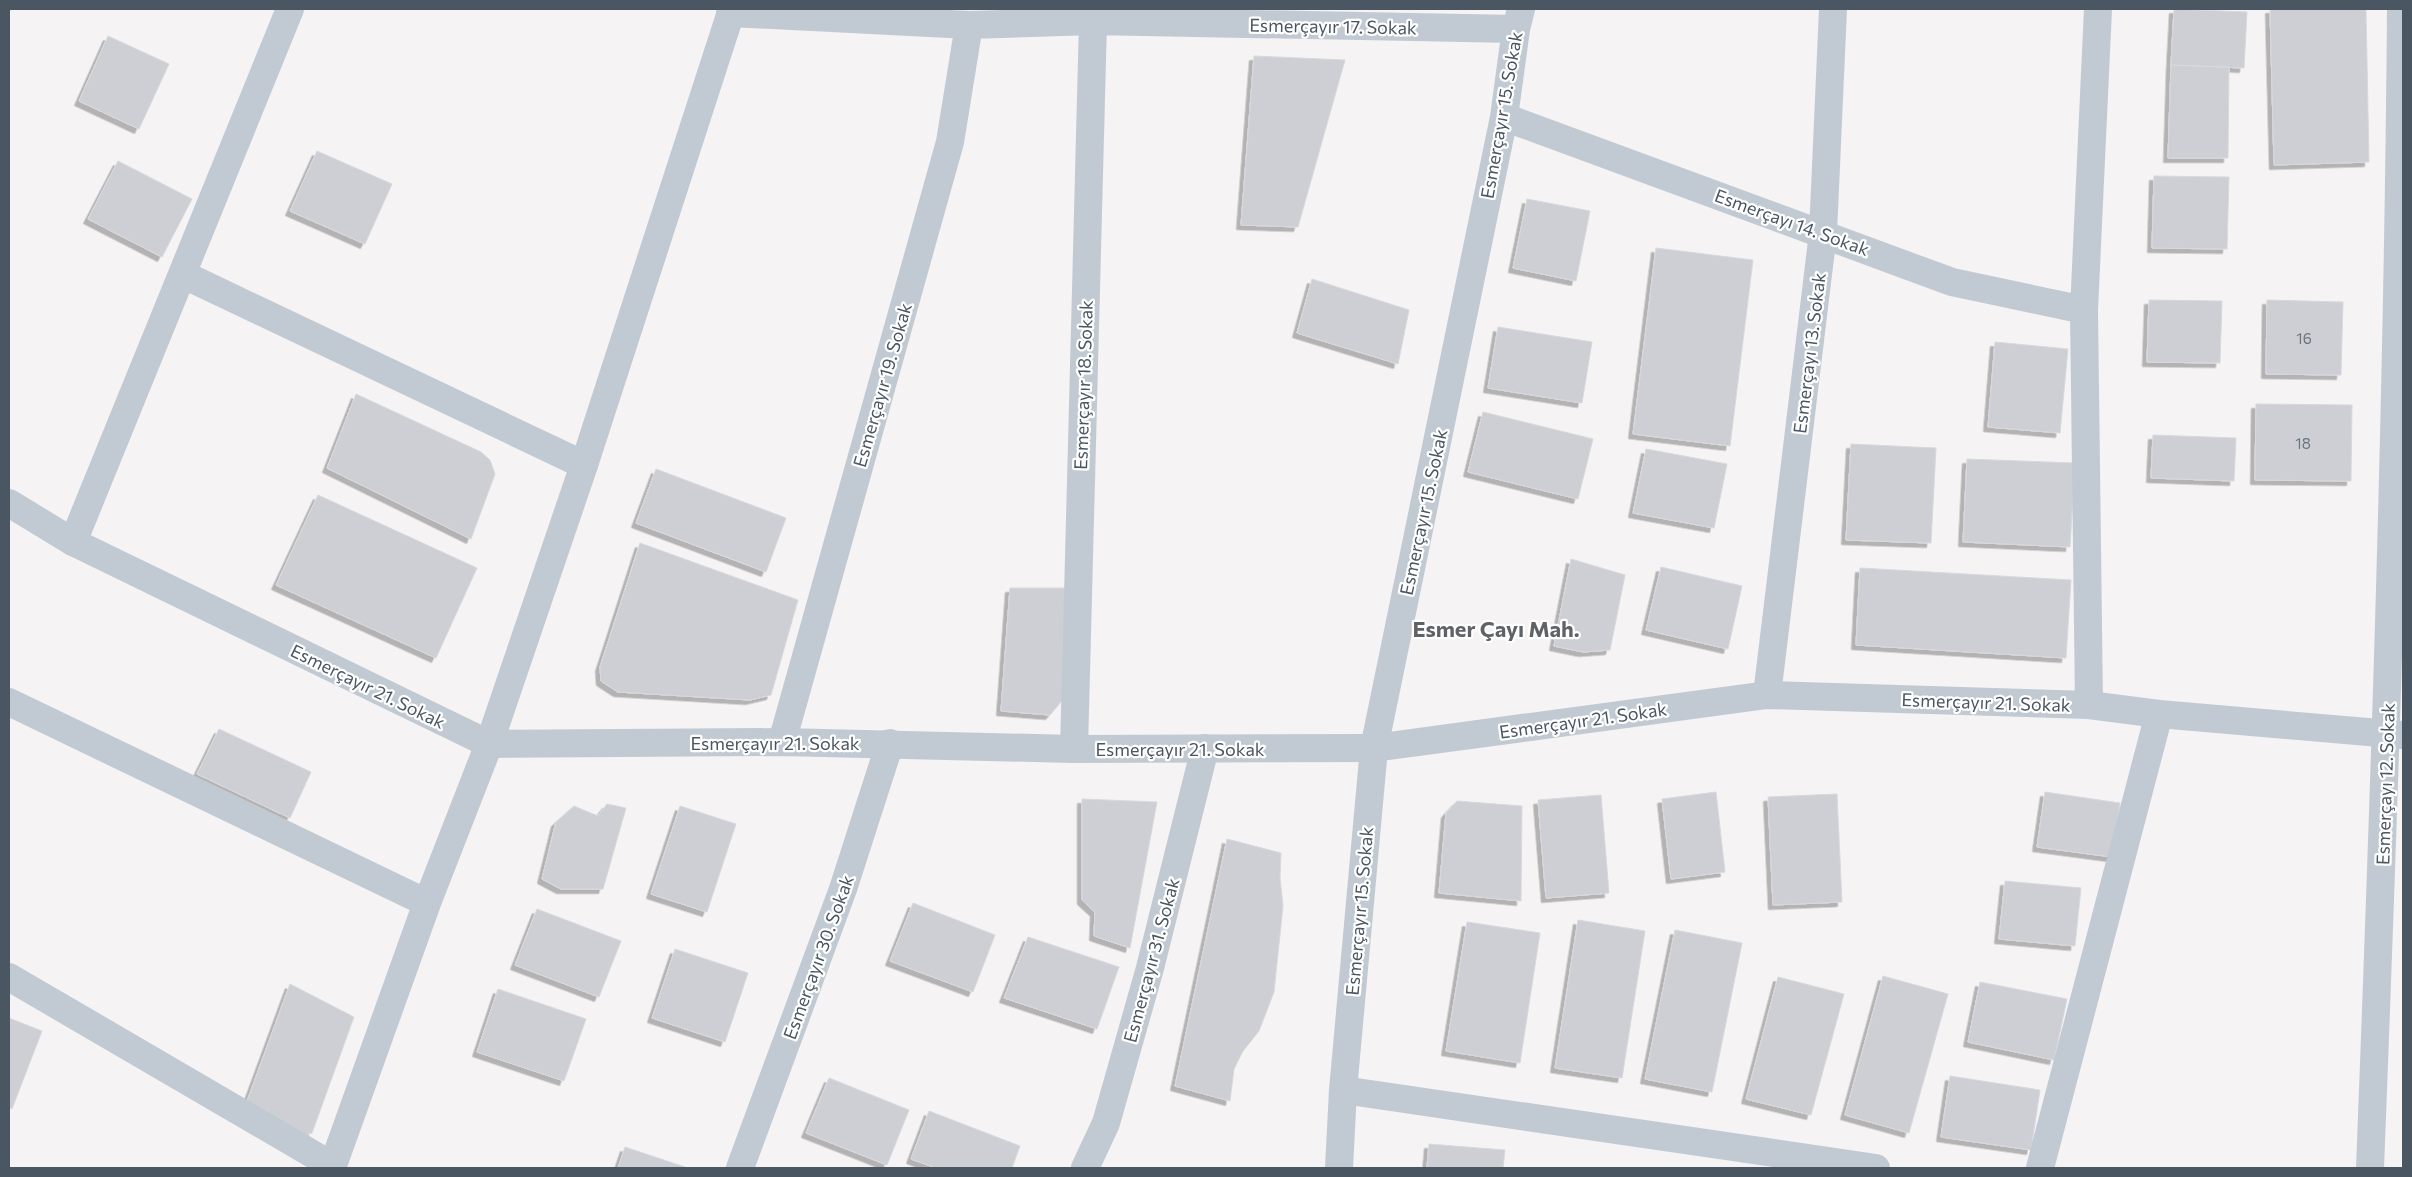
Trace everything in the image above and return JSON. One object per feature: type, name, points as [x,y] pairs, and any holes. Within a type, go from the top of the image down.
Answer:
[{"type":"street","points":[[72,542],[290,9]]},
{"type":"street","name":"Esmerçayı 13. Sokak","points":[[1767,695],[1824,233],[1833,9]]},
{"type":"street","points":[[2089,705],[2084,310],[2098,9]]},
{"type":"street","name":"Esmerçayı 12. Sokak","points":[[2370,1168],[2395,735],[2401,9]]},
{"type":"street","points":[[9,977],[333,1167],[427,903],[489,744],[584,465],[731,11]]},
{"type":"street","name":"Esmerçayır 17. Sokak","points":[[731,11],[969,26],[1093,21],[1519,19]]},
{"type":"street","name":"Esmerçayır 15. Sokak","points":[[1339,1168],[1343,1090],[1374,748],[1504,117],[1519,19]]},
{"type":"street","name":"Esmerçayır 18. Sokak","points":[[1074,749],[1093,21]]},
{"type":"street","name":"Esmerçayır 19. Sokak","points":[[782,742],[950,142],[969,26]]},
{"type":"street","name":"Esmerçayı 14. Sokak","points":[[1504,117],[1824,233],[1952,282],[2084,310]]},
{"type":"street","points":[[182,274],[584,465]]},
{"type":"street","name":"Esmerçayır 21. Sokak","points":[[9,503],[72,542],[489,744],[782,742],[890,743],[1074,749],[1374,748],[1767,695],[2089,705],[2159,714],[2395,735]]},
{"type":"street","points":[[9,702],[427,903]]},
{"type":"street","points":[[2040,1168],[2159,714]]},
{"type":"street","name":"Esmerçayır 30. Sokak","points":[[740,1168],[843,889],[890,743]]},
{"type":"street","name":"Esmerçayır 31. Sokak","points":[[1085,1168],[1106,1123],[1150,968],[1205,748]]},
{"type":"street","points":[[1343,1090],[1876,1168]]},
{"type":"building","points":[[2174,9],[2247,12],[2244,68],[2171,65]]},
{"type":"building","points":[[2270,9],[2366,9],[2369,162],[2274,165]]},
{"type":"building","points":[[108,36],[169,64],[139,129],[79,101]]},
{"type":"building","points":[[1254,56],[1345,60],[1298,227],[1241,225]]},
{"type":"building","points":[[2171,65],[2229,67],[2228,158],[2168,158]]},
{"type":"building","points":[[317,151],[392,184],[365,244],[290,211]]},
{"type":"building","points":[[118,161],[192,199],[162,257],[88,219]]},
{"type":"building","points":[[2154,176],[2229,177],[2227,249],[2152,248]]},
{"type":"building","points":[[1527,199],[1590,211],[1576,281],[1513,268]]},
{"type":"building","points":[[1656,248],[1753,260],[1730,446],[1633,434]]},
{"type":"building","points":[[1312,279],[1409,310],[1398,364],[1297,333]]},
{"type":"building","points":[[2149,300],[2222,301],[2220,363],[2147,362]]},
{"type":"building","points":[[2267,300],[2343,302],[2341,375],[2266,374]]},
{"type":"building","points":[[1498,327],[1592,342],[1582,403],[1488,388]]},
{"type":"building","points":[[1995,342],[2068,349],[2060,433],[1988,427]]},
{"type":"building","points":[[356,394],[481,452],[490,460],[495,474],[471,539],[327,468]]},
{"type":"building","points":[[2256,404],[2352,405],[2351,481],[2255,480]]},
{"type":"building","points":[[1483,412],[1593,439],[1578,499],[1468,472]]},
{"type":"building","points":[[2153,435],[2236,438],[2234,481],[2151,478]]},
{"type":"building","points":[[1851,444],[1936,448],[1931,543],[1846,540]]},
{"type":"building","points":[[1646,449],[1727,464],[1714,528],[1633,513]]},
{"type":"building","points":[[1967,459],[2075,463],[2070,547],[1963,542]]},
{"type":"building","points":[[656,469],[786,518],[766,572],[636,523]]},
{"type":"building","points":[[318,495],[477,568],[436,658],[276,585]]},
{"type":"building","points":[[640,543],[798,600],[771,695],[750,700],[618,692],[601,681],[600,667]]},
{"type":"building","points":[[1571,559],[1625,575],[1610,650],[1583,652],[1554,646]]},
{"type":"building","points":[[1661,567],[1742,586],[1728,649],[1646,630]]},
{"type":"building","points":[[1860,568],[2071,580],[2066,658],[1856,645]]},
{"type":"building","points":[[1010,588],[1068,588],[1065,697],[1050,715],[1001,711]]},
{"type":"building","points":[[219,729],[311,772],[290,818],[197,774]]},
{"type":"building","points":[[1716,792],[1725,872],[1671,879],[1662,799]]},
{"type":"building","points":[[2045,792],[2120,803],[2112,857],[2037,847]]},
{"type":"building","points":[[1837,794],[1842,902],[1773,905],[1768,797]]},
{"type":"building","points":[[1601,795],[1609,893],[1546,898],[1538,800]]},
{"type":"building","points":[[1082,799],[1157,802],[1130,948],[1094,936],[1095,912],[1082,900]]},
{"type":"building","points":[[1457,801],[1522,806],[1521,901],[1439,893],[1446,813]]},
{"type":"building","points":[[607,804],[626,808],[603,889],[561,889],[542,879],[556,822],[574,806],[598,816]]},
{"type":"building","points":[[680,806],[736,824],[707,912],[651,894]]},
{"type":"building","points":[[1227,839],[1281,853],[1280,878],[1283,906],[1274,992],[1259,1031],[1243,1051],[1234,1069],[1230,1101],[1175,1086]]},
{"type":"building","points":[[2005,881],[2081,888],[2075,946],[1999,939]]},
{"type":"building","points":[[913,903],[995,935],[973,992],[890,961]]},
{"type":"building","points":[[537,909],[621,941],[599,997],[515,965]]},
{"type":"building","points":[[1578,920],[1645,931],[1622,1078],[1555,1068]]},
{"type":"building","points":[[1467,922],[1540,933],[1520,1063],[1446,1051]]},
{"type":"building","points":[[1675,930],[1742,943],[1712,1092],[1645,1079]]},
{"type":"building","points":[[1028,937],[1119,967],[1097,1029],[1004,998]]},
{"type":"building","points":[[675,949],[748,973],[725,1042],[652,1018]]},
{"type":"building","points":[[1883,976],[1948,994],[1909,1133],[1845,1115]]},
{"type":"building","points":[[1778,977],[1844,994],[1811,1115],[1746,1099]]},
{"type":"building","points":[[1980,982],[2067,999],[2054,1060],[1968,1042]]},
{"type":"building","points":[[290,984],[354,1017],[312,1133],[303,1135],[246,1104]]},
{"type":"building","points":[[498,989],[586,1019],[564,1081],[477,1052]]},
{"type":"building","points":[[9,1018],[42,1031],[12,1109],[9,1107]]},
{"type":"building","points":[[1950,1076],[2040,1090],[2031,1150],[1941,1137]]},
{"type":"building","points":[[829,1078],[909,1110],[887,1165],[806,1133]]},
{"type":"building","points":[[929,1111],[1020,1146],[1012,1168],[936,1168],[911,1159]]},
{"type":"building","points":[[1429,1144],[1505,1150],[1503,1168],[1427,1168]]},
{"type":"building","points":[[625,1147],[688,1168],[618,1168]]},
{"type":"district","name":"Esmer Çayı Mah.","points":[[1496,628]]}]
